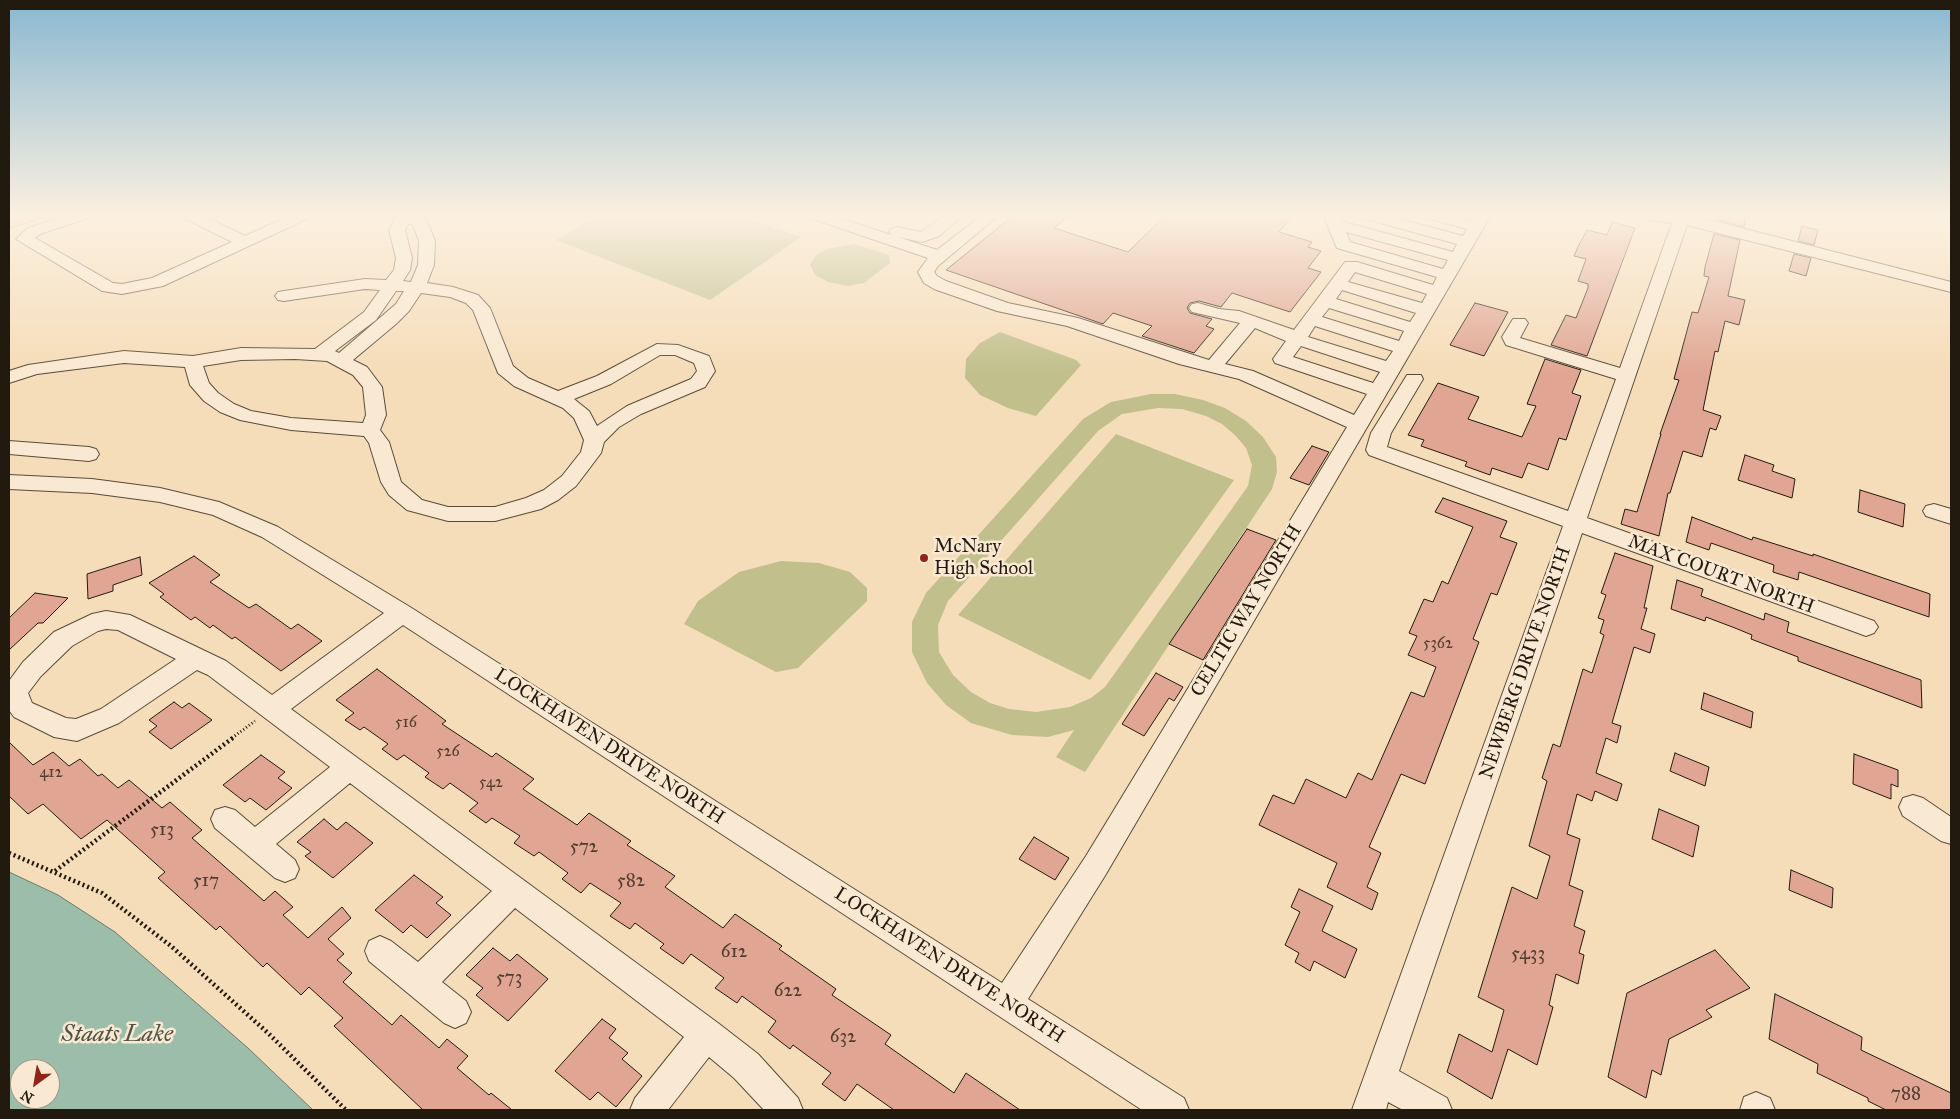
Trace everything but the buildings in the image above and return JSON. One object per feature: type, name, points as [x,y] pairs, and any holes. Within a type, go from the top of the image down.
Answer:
[{"type":"street","points":[[73,267],[114,289],[139,288],[190,267]]},
{"type":"street","points":[[320,354],[370,316],[402,267]]},
{"type":"street","points":[[341,360],[390,320],[417,287],[425,267]]},
{"type":"street","points":[[930,267],[926,272],[930,279],[940,285],[1002,307],[1072,322],[1186,360],[1214,366],[1266,383],[1358,424]]},
{"type":"street","points":[[1349,267],[1282,359],[1378,391]]},
{"type":"street","points":[[1354,267],[1437,292]]},
{"type":"street","points":[[1420,267],[1447,275]]},
{"type":"street","name":"CELTIC WAY NORTH","points":[[1007,1003],[1096,865],[1452,267]]},
{"type":"street","name":"NEWBERG DRIVE NORTH","points":[[1369,1110],[1664,267]]},
{"type":"street","points":[[1878,267],[1951,286]]},
{"type":"street","points":[[1338,284],[1426,310]]},
{"type":"street","points":[[284,296],[339,286],[392,285],[453,292],[477,302],[500,361],[509,374],[559,398],[582,415],[594,440]]},
{"type":"street","points":[[1325,301],[1415,329]]},
{"type":"street","points":[[1198,308],[1280,330],[1297,339],[1391,369]]},
{"type":"street","points":[[1311,319],[1403,348]]},
{"type":"street","points":[[1214,366],[1251,321]]},
{"type":"street","points":[[1519,322],[1511,337],[1512,341],[1626,376]]},
{"type":"street","points":[[193,362],[200,385],[211,397],[227,408],[247,416],[292,424],[370,430],[379,442],[391,482],[403,497],[430,511],[468,515],[513,511],[551,495],[569,482],[582,468],[591,453],[594,440],[612,423],[634,410],[698,383],[706,371],[702,360],[678,350],[657,350],[604,380],[559,398]]},
{"type":"street","points":[[9,377],[35,369],[124,357],[193,362],[240,354],[320,354],[341,360],[360,371],[372,387],[376,415],[370,430]]},
{"type":"street","points":[[9,365],[35,369]]},
{"type":"street","name":"MAX COURT NORTH","points":[[1414,379],[1381,433],[1376,450],[1866,627]]},
{"type":"street","points":[[9,447],[89,454]]},
{"type":"street","name":"LOCKHAVEN DRIVE NORTH","points":[[9,482],[122,489],[160,495],[219,509],[247,520],[290,544],[402,613],[1172,1110]]},
{"type":"street","points":[[272,710],[402,613]]},
{"type":"street","points":[[196,658],[110,716],[77,730],[63,729],[23,710],[16,702],[16,691],[32,669],[63,639],[92,623],[122,621],[217,668],[707,1034],[746,1066],[786,1110]]},
{"type":"street","points":[[255,844],[350,767]]},
{"type":"street","points":[[1912,807],[1951,832]]},
{"type":"street","points":[[226,819],[285,869]]},
{"type":"street","points":[[419,983],[514,890]]},
{"type":"street","points":[[380,951],[455,1012]]},
{"type":"street","points":[[647,1110],[707,1034]]},
{"type":"street","points":[[1380,1080],[1435,1110]]},
{"type":"path","points":[[55,871],[272,710]]},
{"type":"path","points":[[9,854],[55,871],[102,893],[171,946],[268,1033],[346,1110]]},
{"type":"shaded area","points":[[626,267],[757,267],[710,300]]},
{"type":"shaded area","points":[[811,267],[885,267],[864,283],[848,286],[828,282],[815,275]]},
{"type":"shaded area","points":[[1000,332],[1076,360],[1081,365],[1036,416],[1008,408],[980,395],[965,378],[966,359],[980,343]]},
{"type":"shaded area","points":[[1151,394],[1175,394],[1203,400],[1225,408],[1246,421],[1263,437],[1276,457],[1277,472],[1272,489],[1085,772],[1056,757],[1074,730],[1048,737],[1012,735],[971,723],[946,705],[927,683],[912,652],[912,622],[926,593],[1083,419],[1111,402]],"holes":[[[1158,408],[1182,409],[1206,416],[1222,424],[1236,436],[1246,448],[1252,465],[1248,486],[1105,687],[1091,698],[1070,707],[1036,712],[1009,709],[990,703],[971,692],[953,675],[939,652],[938,625],[948,601],[1098,431],[1122,414]]]},
{"type":"shaded area","points":[[1116,434],[1234,480],[1090,680],[958,615]]},
{"type":"shaded area","points":[[781,561],[819,563],[850,572],[867,588],[867,601],[798,668],[776,672],[684,624],[698,601],[739,572]]},
{"type":"water","name":"Staats Lake","points":[[9,872],[58,895],[115,932],[248,1048],[313,1110],[9,1110]]},
{"type":"place","name":"McNary High School","points":[[924,558]]}]
